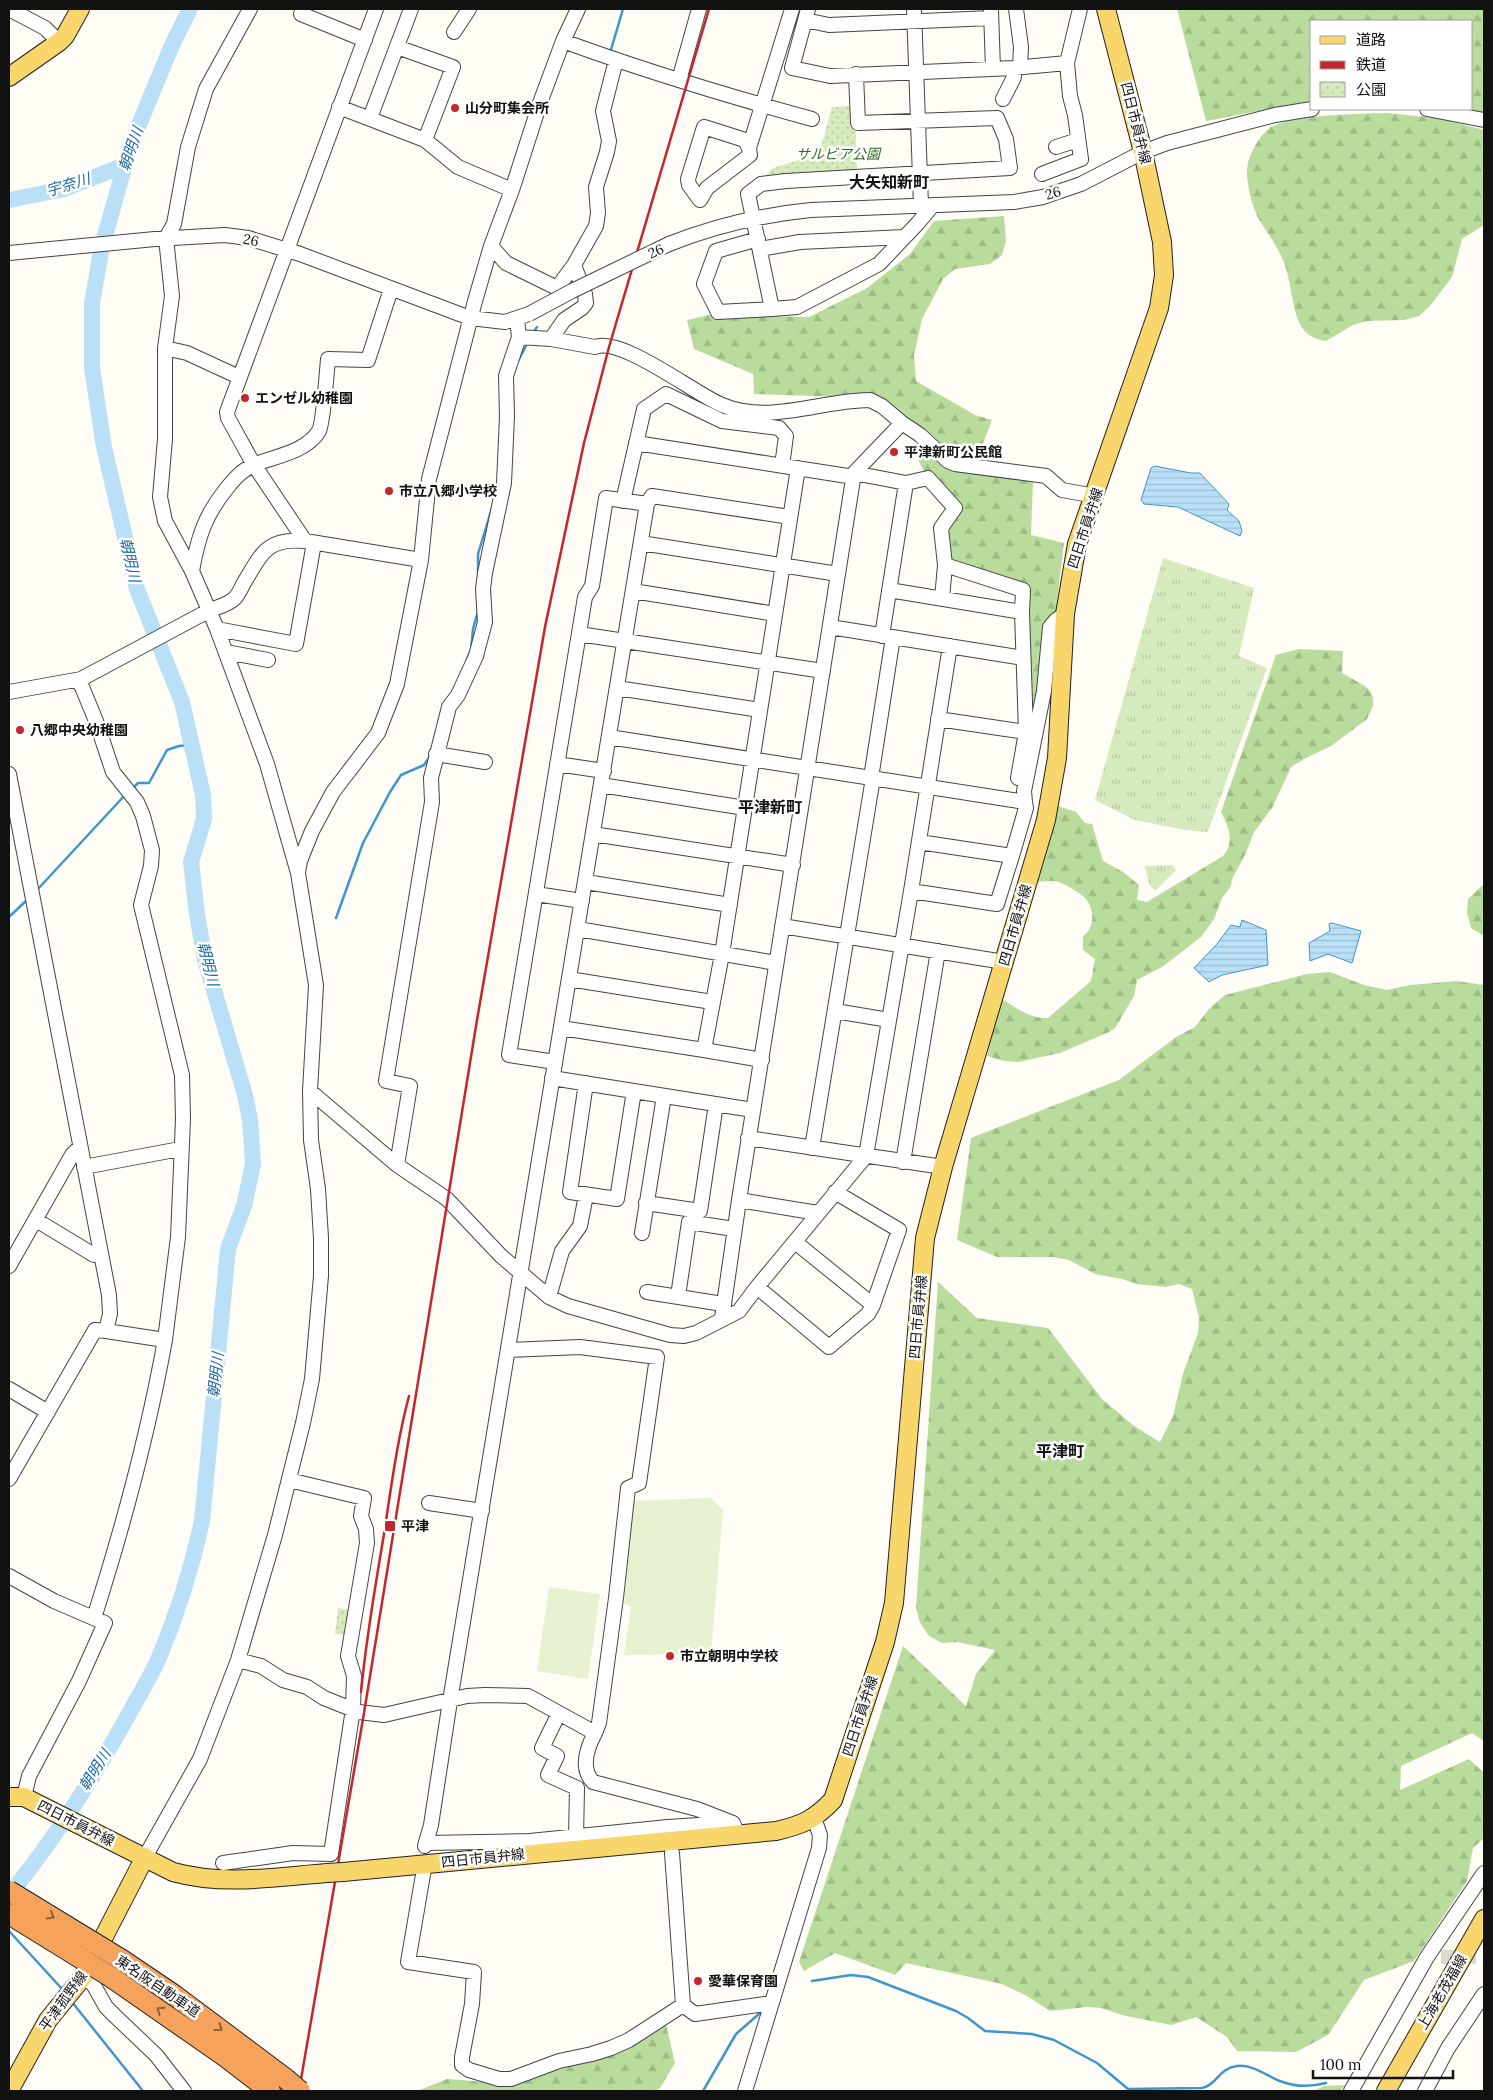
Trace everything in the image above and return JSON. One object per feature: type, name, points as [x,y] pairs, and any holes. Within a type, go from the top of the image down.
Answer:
[{"type":"highway","name":"東名阪自動車道","points":[[9,1891],[116,1968],[270,2091]]},
{"type":"highway","name":"東名阪自動車道","points":[[9,1914],[174,1995],[293,2085]]},
{"type":"main road","points":[[9,77],[59,42],[65,36],[80,9]]},
{"type":"main road","name":"四日市員弁線","points":[[24,1799],[173,1872],[196,1878],[243,1879],[335,1872],[736,1828],[776,1831],[801,1825],[814,1818],[832,1800],[885,1642],[894,1603],[925,1238],[943,1167],[1046,820],[1057,758],[1065,614],[1077,544],[1158,308],[1164,275],[1162,242],[1143,152],[1106,9]]},
{"type":"main road","name":"平津菰野線","points":[[9,2091],[37,2038],[58,2005],[77,1983],[139,1855]]},
{"type":"main road","name":"上海老茂福線","points":[[1386,2091],[1484,1919]]},
{"type":"main road","name":"上海老茂福線","points":[[1400,2091],[1484,1942]]},
{"type":"street","points":[[9,9],[45,28],[59,42]]},
{"type":"street","points":[[139,1855],[200,1759],[238,1660],[275,1535],[312,1379],[321,1276],[319,1219],[311,1140],[310,1091],[316,984],[298,873],[267,764],[218,628],[192,570],[165,521],[160,497],[164,439],[166,348],[172,296],[160,238],[174,224],[188,147],[206,89],[250,9]]},
{"type":"street","points":[[218,628],[296,644],[310,542],[254,464],[228,418],[227,412],[238,377],[376,9]]},
{"type":"street","points":[[370,118],[411,9]]},
{"type":"street","points":[[454,32],[469,9]]},
{"type":"street","points":[[298,873],[304,850],[325,808],[334,792],[378,733],[387,712],[396,684],[421,560],[429,479],[470,318],[491,246],[512,190],[540,103],[563,41],[578,9]]},
{"type":"street","points":[[679,80],[700,9]]},
{"type":"street","points":[[749,148],[745,140],[704,127],[688,179],[689,185],[700,200],[707,188],[750,155],[749,148],[792,9]]},
{"type":"street","points":[[1003,99],[1014,78],[1021,47],[1016,9]]},
{"type":"street","points":[[1042,174],[1081,159],[1075,115],[1070,96],[1067,63],[1080,9]]},
{"type":"street","points":[[301,14],[364,40]]},
{"type":"street","points":[[993,69],[991,14],[914,15],[829,25],[806,14],[792,68],[830,76],[1017,68],[1067,63]]},
{"type":"street","points":[[904,237],[759,244],[716,251],[704,284],[718,312],[797,307],[879,264],[918,224],[927,205],[920,174],[914,15]]},
{"type":"street","points":[[563,41],[679,80],[812,120]]},
{"type":"street","points":[[397,47],[453,67],[425,140]]},
{"type":"street","points":[[491,246],[514,269],[557,288],[574,265],[596,226],[598,213],[596,187],[609,141],[603,111],[616,60]]},
{"type":"street","points":[[772,309],[748,194],[761,184],[806,179],[1010,168],[1006,139],[997,118],[858,123],[856,74]]},
{"type":"street","points":[[339,107],[425,140],[458,167],[512,190]]},
{"type":"street","name":"26","points":[[9,253],[160,238],[225,235],[248,238],[287,250],[470,318],[492,322],[523,316],[669,244],[720,225],[812,210],[1014,202],[1043,197],[1081,184],[1143,152],[1167,143],[1257,120],[1310,109]]},
{"type":"street","points":[[1432,110],[1484,120]]},
{"type":"street","points":[[1056,147],[1078,140]]},
{"type":"street","points":[[397,1165],[410,1086],[386,1082],[432,802],[431,778],[436,754],[449,707],[458,694],[476,656],[485,622],[483,589],[485,573],[503,490],[507,416],[506,376],[533,338],[564,320],[582,308],[586,303],[585,294],[574,265]]},
{"type":"street","points":[[192,570],[202,527],[215,502],[242,471],[254,464],[299,450],[319,430],[328,359],[368,360],[391,289]]},
{"type":"street","points":[[523,316],[533,338]]},
{"type":"street","points":[[533,338],[626,350],[712,401],[732,408],[775,412],[870,400],[882,406],[920,435],[948,461],[955,464],[1046,476],[1062,490],[1095,496]]},
{"type":"street","points":[[166,348],[187,353],[238,377]]},
{"type":"street","points":[[623,501],[644,409],[666,394],[722,422],[779,428],[786,436],[782,466]]},
{"type":"street","points":[[310,1091],[397,1165],[447,1199],[501,1256],[549,1297],[568,1306],[677,1336],[696,1333],[722,1311],[854,475],[902,423]]},
{"type":"street","points":[[636,443],[906,483],[928,478],[955,508],[941,528],[945,565],[942,599]]},
{"type":"street","points":[[704,1050],[730,905],[798,468]]},
{"type":"street","points":[[812,1148],[848,936],[872,778],[888,636],[889,590],[906,483]]},
{"type":"street","points":[[736,1828],[668,1827],[576,1838],[426,1844],[431,1825],[647,504],[652,496],[790,517]]},
{"type":"street","points":[[555,1062],[509,1055],[585,596],[592,586],[606,498],[647,504]]},
{"type":"street","points":[[9,692],[79,680],[210,610],[225,605],[235,598],[256,564],[269,548],[277,542],[287,540],[310,542],[421,560]]},
{"type":"street","points":[[641,543],[838,574]]},
{"type":"street","points":[[945,565],[1022,590],[1026,732],[1020,801]]},
{"type":"street","points":[[889,590],[1022,612]]},
{"type":"street","points":[[633,591],[775,614]]},
{"type":"street","points":[[1020,801],[1024,791],[1044,691],[1050,627],[1065,614]]},
{"type":"street","points":[[830,627],[1023,658]]},
{"type":"street","points":[[579,634],[823,671]]},
{"type":"street","points":[[647,1292],[678,1296],[722,1311],[739,1311],[756,1286],[866,1156],[950,646]]},
{"type":"street","points":[[226,652],[268,660]]},
{"type":"street","points":[[79,680],[96,721],[113,772],[137,802],[143,816],[152,850],[151,866],[141,905],[182,1075],[183,1119],[180,1149],[178,1237],[165,1340],[154,1405],[120,1536],[94,1618]]},
{"type":"street","points":[[617,688],[760,710]]},
{"type":"street","points":[[938,719],[1026,732]]},
{"type":"street","points":[[609,737],[1020,801],[1026,808],[997,904],[911,891]]},
{"type":"street","points":[[436,754],[485,762]]},
{"type":"street","points":[[557,764],[604,771]]},
{"type":"street","points":[[9,774],[109,1295],[110,1314],[106,1331]]},
{"type":"street","points":[[601,785],[745,808]]},
{"type":"street","points":[[593,834],[793,865]]},
{"type":"street","points":[[919,842],[1012,856]]},
{"type":"street","points":[[586,882],[730,905]]},
{"type":"street","points":[[536,894],[582,901]]},
{"type":"street","points":[[782,926],[1004,962]]},
{"type":"street","points":[[578,929],[776,963]]},
{"type":"street","points":[[903,1162],[938,951]]},
{"type":"street","points":[[569,979],[712,1002]]},
{"type":"street","points":[[835,1011],[889,1020]]},
{"type":"street","points":[[561,1028],[762,1060]]},
{"type":"street","points":[[552,1078],[753,1110]]},
{"type":"street","points":[[586,1083],[570,1192],[586,1195],[617,1199],[634,1091]]},
{"type":"street","points":[[642,1233],[664,1096]]},
{"type":"street","points":[[646,1203],[700,1211],[716,1104]]},
{"type":"street","points":[[748,1138],[943,1167]]},
{"type":"street","points":[[9,1266],[72,1155],[80,1147]]},
{"type":"street","points":[[84,1167],[180,1149]]},
{"type":"street","points":[[756,1286],[830,1347],[868,1314],[874,1305],[899,1230],[835,1192]]},
{"type":"street","points":[[549,1297],[562,1251],[580,1226],[586,1195]]},
{"type":"street","points":[[739,1200],[818,1213]]},
{"type":"street","points":[[36,1220],[94,1255],[101,1255]]},
{"type":"street","points":[[678,1296],[689,1222],[734,1230]]},
{"type":"street","points":[[795,1242],[874,1305]]},
{"type":"street","points":[[9,1479],[95,1330],[165,1340]]},
{"type":"street","points":[[509,1350],[580,1347],[658,1357],[639,1484],[628,1488],[616,1598],[599,1723],[588,1747],[587,1776],[593,1782],[697,1809],[736,1828]]},
{"type":"street","points":[[9,1389],[48,1412]]},
{"type":"street","points":[[223,1863],[293,1853],[331,1854],[353,1709],[354,1676],[348,1656],[367,1543],[366,1529],[362,1516],[364,1498],[289,1480]]},
{"type":"street","points":[[429,1503],[482,1511]]},
{"type":"street","points":[[9,1576],[54,1601],[105,1623],[79,1681],[29,1776],[24,1799]]},
{"type":"street","points":[[238,1660],[261,1666],[283,1680],[307,1687],[324,1698],[364,1714],[384,1715],[466,1696],[528,1696],[595,1734]]},
{"type":"street","points":[[559,1713],[542,1748],[557,1756],[548,1775],[577,1788],[576,1838]]},
{"type":"street","points":[[745,2091],[819,1848],[820,1835],[814,1818]]},
{"type":"street","points":[[672,1853],[683,2005],[695,2014],[772,2003]]},
{"type":"street","points":[[424,1869],[408,1962],[474,1972],[472,2004],[462,2057],[462,2065],[469,2070],[499,2079],[511,2079],[559,2061],[592,2054],[628,2040],[683,2005]]},
{"type":"street","points":[[1351,2091],[1484,1873]]},
{"type":"street","points":[[77,1983],[93,1984],[106,2007],[156,2054],[184,2091]]},
{"type":"street","points":[[1425,2091],[1448,2048],[1484,1994]]},
{"type":"green space","points":[[1177,9],[1484,9],[1484,116],[1461,110],[1473,110],[1473,20],[1310,20],[1310,101],[1206,121]]},
{"type":"green space","name":"サルビア公園","points":[[855,106],[857,172],[760,181],[773,168],[819,154],[832,107]]},
{"type":"green space","points":[[1386,113],[1437,118],[1484,130],[1484,225],[1462,239],[1452,277],[1430,306],[1419,316],[1404,320],[1367,321],[1353,325],[1326,341],[1318,339],[1309,335],[1298,320],[1286,267],[1260,221],[1251,198],[1248,162],[1260,139],[1267,130],[1276,125],[1289,121],[1324,116]]},
{"type":"green space","points":[[1004,216],[1006,241],[1002,255],[990,264],[955,269],[943,279],[922,319],[914,355],[916,381],[975,415],[992,420],[982,446],[962,460],[873,403],[844,397],[754,394],[753,374],[694,349],[687,320],[709,315],[809,317],[867,288],[910,254],[934,221]]},
{"type":"green space","points":[[923,448],[938,461],[956,470],[1033,481],[1031,535],[1064,543],[1056,610],[1043,625],[1039,690],[1030,712],[1023,589],[946,565],[947,530],[959,508],[933,482],[922,467],[917,451]]},
{"type":"green space","points":[[1163,558],[1254,588],[1239,656],[1267,668],[1208,832],[1185,830],[1135,820],[1095,800]]},
{"type":"green space","points":[[1299,649],[1343,651],[1342,673],[1365,686],[1370,691],[1373,698],[1373,706],[1367,719],[1331,746],[1291,767],[1272,808],[1254,832],[1246,853],[1232,879],[1231,886],[1222,898],[1214,919],[1201,937],[1162,967],[1137,980],[1134,996],[1115,1028],[1109,1032],[1060,1053],[1018,1062],[1004,1061],[987,1056],[1000,998],[1017,1009],[1035,1017],[1048,1018],[1091,981],[1095,959],[1083,950],[1083,936],[1092,924],[1091,907],[1077,891],[1058,882],[1033,882],[1055,805],[1076,812],[1085,823],[1092,824],[1103,861],[1123,872],[1139,885],[1137,900],[1147,902],[1223,856],[1229,845],[1230,834],[1221,812],[1276,655]]},
{"type":"green space","points":[[1172,865],[1176,870],[1155,891],[1149,884],[1145,866]]},
{"type":"green space","points":[[1484,884],[1484,936],[1471,928],[1467,913],[1468,899]]},
{"type":"green space","points":[[1330,972],[1364,985],[1387,990],[1410,985],[1456,981],[1484,985],[1484,1741],[1472,1733],[1401,1766],[1400,1790],[1469,1759],[1484,1773],[1484,1838],[1473,1848],[1467,1881],[1414,1961],[1364,1980],[1328,2035],[1296,2052],[1237,2051],[1227,2037],[1196,2017],[1171,2025],[1122,2015],[1101,2008],[1087,2007],[1050,2011],[1027,1996],[1002,1984],[906,1963],[895,1975],[835,1953],[804,1971],[799,1962],[903,1646],[966,1706],[976,1674],[995,1650],[957,1642],[942,1643],[929,1636],[920,1623],[916,1608],[938,1282],[977,1318],[1048,1328],[1102,1399],[1134,1426],[1160,1442],[1173,1416],[1183,1374],[1198,1333],[1199,1318],[1192,1289],[1179,1284],[1166,1287],[1137,1284],[1095,1274],[1069,1260],[1053,1257],[997,1257],[957,1240],[971,1138],[1119,1080],[1176,1037],[1195,1027],[1209,1009],[1225,995],[1307,974]]},
{"type":"green space","points":[[710,1498],[723,1510],[711,1654],[624,1655],[631,1606],[624,1604],[633,1501]]},
{"type":"green space","points":[[549,1587],[600,1594],[588,1679],[537,1671]]},
{"type":"green space","points":[[338,1608],[352,1610],[348,1635],[335,1634]]},
{"type":"green space","points":[[665,2020],[675,2063],[660,2088],[656,2091],[417,2091],[447,2079],[501,2083]]},
{"type":"green space","points":[[1345,2085],[1341,2091],[1314,2091],[1324,2086]]},
{"type":"water","points":[[1155,466],[1200,473],[1229,504],[1227,510],[1239,521],[1242,531],[1240,536],[1178,507],[1144,504],[1141,500],[1151,468]]},
{"type":"water","points":[[1242,920],[1266,930],[1268,965],[1222,975],[1209,982],[1194,968],[1217,944],[1231,925],[1240,927]]},
{"type":"water","points":[[1332,923],[1361,931],[1352,963],[1328,954],[1310,961],[1309,943],[1330,931],[1329,924]]},
{"type":"waterway","name":"朝明川","points":[[9,1895],[74,1806],[103,1759],[153,1670],[179,1606],[202,1521],[228,1249],[244,1206],[253,1164],[250,1120],[245,1095],[205,960],[197,914],[191,862],[204,819],[203,795],[182,702],[137,589],[104,447],[92,368],[92,303],[102,246],[131,144],[172,45],[190,9]]},
{"type":"waterway","points":[[610,53],[623,9]]},
{"type":"waterway","name":"宇奈川","points":[[9,200],[64,189],[125,165]]},
{"type":"waterway","points":[[533,333],[537,327]]},
{"type":"waterway","points":[[518,361],[528,342]]},
{"type":"waterway","points":[[478,573],[478,554],[492,508]]},
{"type":"waterway","points":[[467,659],[471,650],[473,629],[478,611]]},
{"type":"waterway","points":[[133,788],[138,783],[149,783],[167,750],[179,746],[192,745]]},
{"type":"waterway","points":[[336,918],[363,843],[390,792],[401,775],[424,765],[430,756]]},
{"type":"waterway","points":[[37,890],[125,795]]},
{"type":"waterway","points":[[9,917],[28,899]]},
{"type":"waterway","points":[[9,1931],[63,1990]]},
{"type":"waterway","points":[[812,1981],[851,1975],[868,1977],[956,2011],[985,2031],[1032,2034],[1054,2040],[1097,2063],[1128,2089],[1202,2088],[1211,2084],[1226,2070],[1237,2066],[1248,2067],[1291,2084],[1309,2086],[1326,2083]]},
{"type":"waterway","points":[[72,2002],[143,2091]]},
{"type":"waterway","points":[[703,2091],[736,2034],[760,2013]]},
{"type":"tunnel","points":[[1441,1957],[1484,1957]]},
{"type":"railway","points":[[299,2091],[364,1713],[477,1020],[545,627],[584,443],[609,347],[709,9]]},
{"type":"railway","points":[[361,1692],[371,1613],[401,1430],[409,1396]]},
{"type":"place","name":"山分町集会所","points":[[455,108]]},
{"type":"place","name":"エンゼル幼稚園","points":[[245,398]]},
{"type":"place","name":"平津新町公民館","points":[[894,452]]},
{"type":"place","name":"市立八郷小学校","points":[[389,491]]},
{"type":"place","name":"八郷中央幼稚園","points":[[20,730]]},
{"type":"place","name":"平津","points":[[390,1526]]},
{"type":"place","name":"市立朝明中学校","points":[[670,1656]]},
{"type":"place","name":"愛華保育園","points":[[698,1981]]},
{"type":"district","name":"大矢知新町","points":[[889,182]]},
{"type":"district","name":"平津新町","points":[[770,807]]},
{"type":"district","name":"平津町","points":[[1060,1451]]}]
